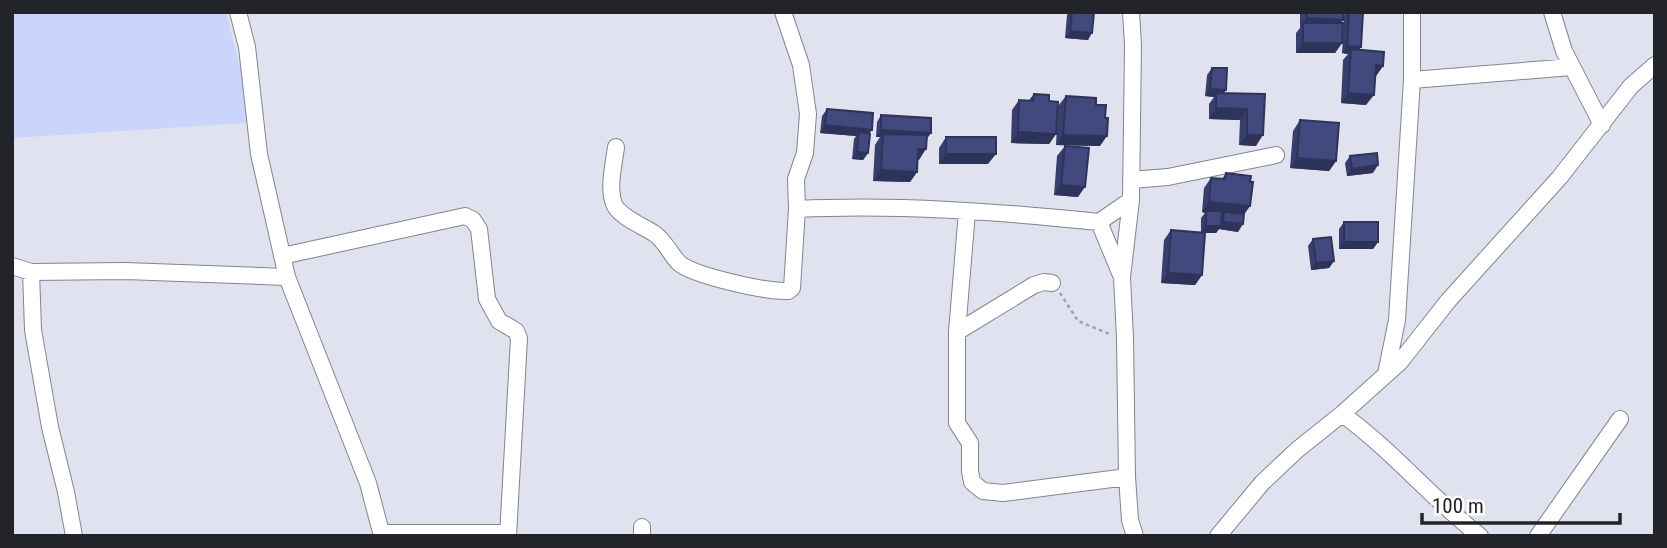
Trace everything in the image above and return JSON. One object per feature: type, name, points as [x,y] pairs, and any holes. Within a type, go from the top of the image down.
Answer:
[{"type":"street","points":[[238,12],[247,47],[259,155],[282,256],[287,277],[368,483],[382,535],[508,534],[519,338],[516,331],[499,321],[486,299],[480,229],[465,216],[282,256]]},
{"type":"street","points":[[616,147],[611,193],[616,208],[658,236],[682,265],[758,288],[788,291],[792,288],[796,179],[805,153],[808,114],[801,65],[783,12]]},
{"type":"street","points":[[1131,12],[1131,200],[1122,277],[1126,477],[1130,520],[1135,536]]},
{"type":"street","points":[[1386,374],[1397,320],[1412,80],[1412,12]]},
{"type":"street","points":[[1552,12],[1564,51],[1602,125]]},
{"type":"street","points":[[1218,536],[1262,483],[1401,362],[1448,300],[1528,213],[1631,86],[1655,65]]},
{"type":"street","points":[[1412,80],[1572,67]]},
{"type":"street","points":[[1131,180],[1168,177],[1276,155]]},
{"type":"street","points":[[797,209],[837,207],[1020,213],[1099,222],[1131,200]]},
{"type":"street","points":[[967,212],[957,332],[957,423],[970,443],[972,482],[983,491],[1003,493],[1126,477]]},
{"type":"street","points":[[1099,222],[1122,277]]},
{"type":"street","points":[[12,266],[31,272],[125,271],[287,277]]},
{"type":"street","points":[[31,272],[33,330],[50,427],[74,536]]},
{"type":"street","points":[[957,332],[1034,285],[1052,283]]},
{"type":"street","points":[[1342,414],[1369,433],[1454,515],[1480,536]]},
{"type":"street","points":[[1538,536],[1620,419]]},
{"type":"path","points":[[1052,283],[1058,287],[1059,293],[1078,321],[1125,338]]},
{"type":"shaded area","points":[[12,12],[226,12],[244,82],[247,123],[12,138]]},
{"type":"building","points":[[1072,12],[1094,12],[1092,33],[1070,31]]},
{"type":"building","points":[[1307,12],[1343,12],[1343,20],[1307,18]]},
{"type":"building","points":[[1349,12],[1363,12],[1361,47],[1347,46]]},
{"type":"building","points":[[1303,23],[1343,23],[1342,43],[1303,43]]},
{"type":"building","points":[[1351,49],[1384,52],[1383,66],[1376,65],[1374,95],[1348,93]]},
{"type":"building","points":[[1212,68],[1227,68],[1226,90],[1210,89]]},
{"type":"building","points":[[1216,93],[1265,94],[1263,135],[1247,135],[1247,109],[1216,108]]},
{"type":"building","points":[[1034,94],[1049,95],[1049,101],[1058,102],[1056,134],[1018,132],[1019,100],[1033,101]]},
{"type":"building","points":[[1066,96],[1096,98],[1096,105],[1106,105],[1107,136],[1063,135]]},
{"type":"building","points":[[827,109],[873,113],[872,130],[825,125]]},
{"type":"building","points":[[881,115],[931,118],[931,133],[881,130]]},
{"type":"building","points":[[1300,120],[1339,123],[1336,161],[1297,158]]},
{"type":"building","points":[[859,132],[870,134],[868,153],[857,152]]},
{"type":"building","points":[[883,134],[927,135],[926,149],[918,149],[917,172],[881,170]]},
{"type":"building","points":[[946,137],[996,137],[996,154],[946,154]]},
{"type":"building","points":[[1065,146],[1089,148],[1085,187],[1061,185]]},
{"type":"building","points":[[1377,153],[1378,165],[1352,169],[1350,156]]},
{"type":"building","points":[[1226,173],[1251,176],[1250,182],[1253,182],[1250,206],[1209,202],[1211,178],[1225,179]]},
{"type":"building","points":[[1206,211],[1222,211],[1221,226],[1206,226]]},
{"type":"building","points":[[1224,212],[1244,214],[1243,224],[1223,222]]},
{"type":"building","points":[[1344,222],[1378,222],[1378,242],[1344,242]]},
{"type":"building","points":[[1171,230],[1205,233],[1202,275],[1168,273]]},
{"type":"building","points":[[1331,237],[1334,261],[1316,263],[1313,239]]}]
